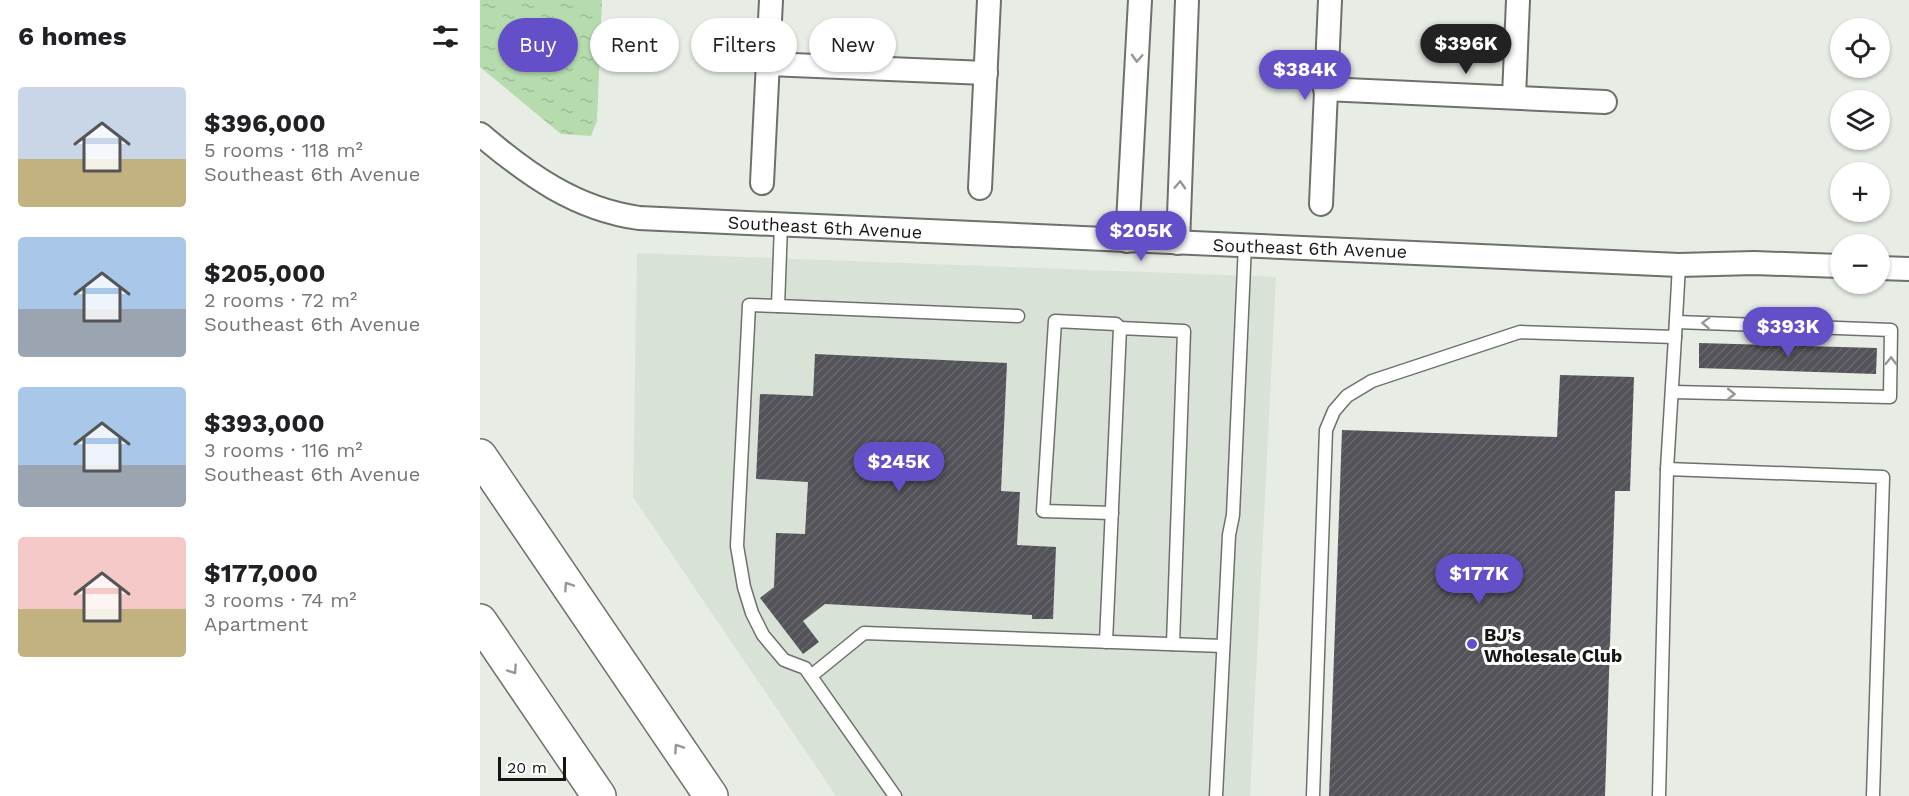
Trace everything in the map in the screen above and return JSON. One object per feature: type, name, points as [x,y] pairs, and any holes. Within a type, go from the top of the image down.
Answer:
[{"type":"highway","points":[[480,456],[711,796]]},
{"type":"highway","points":[[480,621],[598,796]]},
{"type":"street","points":[[770,18],[771,0]]},
{"type":"street","points":[[980,188],[989,0]]},
{"type":"street","points":[[1127,241],[1140,0]]},
{"type":"street","points":[[1178,243],[1187,0]]},
{"type":"street","points":[[1321,204],[1330,0]]},
{"type":"street","points":[[1514,98],[1518,0]]},
{"type":"street","points":[[797,65],[986,73]]},
{"type":"street","points":[[762,183],[768,72]]},
{"type":"street","points":[[1326,89],[1605,102]]},
{"type":"street","name":"Southeast 6th Avenue","points":[[480,134],[532,176],[560,194],[603,211],[660,220],[1127,241],[1245,244],[1678,265],[1754,263],[1830,266]]},
{"type":"street","points":[[1890,268],[1909,269]]},
{"type":"lane","points":[[778,306],[781,225]]},
{"type":"lane","points":[[1216,796],[1229,535],[1233,515],[1245,244]]},
{"type":"lane","points":[[1659,796],[1667,469],[1673,392],[1678,265]]},
{"type":"lane","points":[[895,796],[806,668],[784,660],[763,635],[752,613],[744,587],[737,546],[749,304],[1018,316]]},
{"type":"lane","points":[[1112,513],[1043,511],[1055,321],[1116,324],[1120,328],[1184,331],[1173,644]]},
{"type":"lane","points":[[1673,392],[1890,397],[1891,330],[1676,321]]},
{"type":"lane","points":[[1106,642],[1120,328]]},
{"type":"lane","points":[[1313,796],[1326,430],[1334,411],[1347,396],[1372,381],[1520,332],[1675,337]]},
{"type":"lane","points":[[1667,469],[1883,477],[1874,796]]},
{"type":"lane","points":[[811,676],[864,633],[1223,646]]},
{"type":"shaded area","points":[[637,253],[1276,277],[1250,796],[836,796],[633,497]]},
{"type":"water","points":[[480,0],[602,0],[601,18],[590,18],[590,72],[599,72],[597,121],[591,136],[561,134],[480,67]]},
{"type":"building","points":[[1699,343],[1877,348],[1876,374],[1699,368]]},
{"type":"building","points":[[815,354],[1007,363],[1001,491],[1020,492],[1017,545],[1056,547],[1053,619],[1032,619],[1032,615],[825,604],[803,621],[819,642],[803,654],[760,598],[774,587],[776,533],[805,534],[808,482],[756,479],[760,394],[813,396]]},
{"type":"building","name":"BJ's Wholesale Club","points":[[1560,375],[1634,377],[1630,491],[1615,491],[1605,796],[1329,796],[1342,430],[1557,437]]},
{"type":"place","name":"BJ's Wholesale Club","points":[[1472,644]]}]
